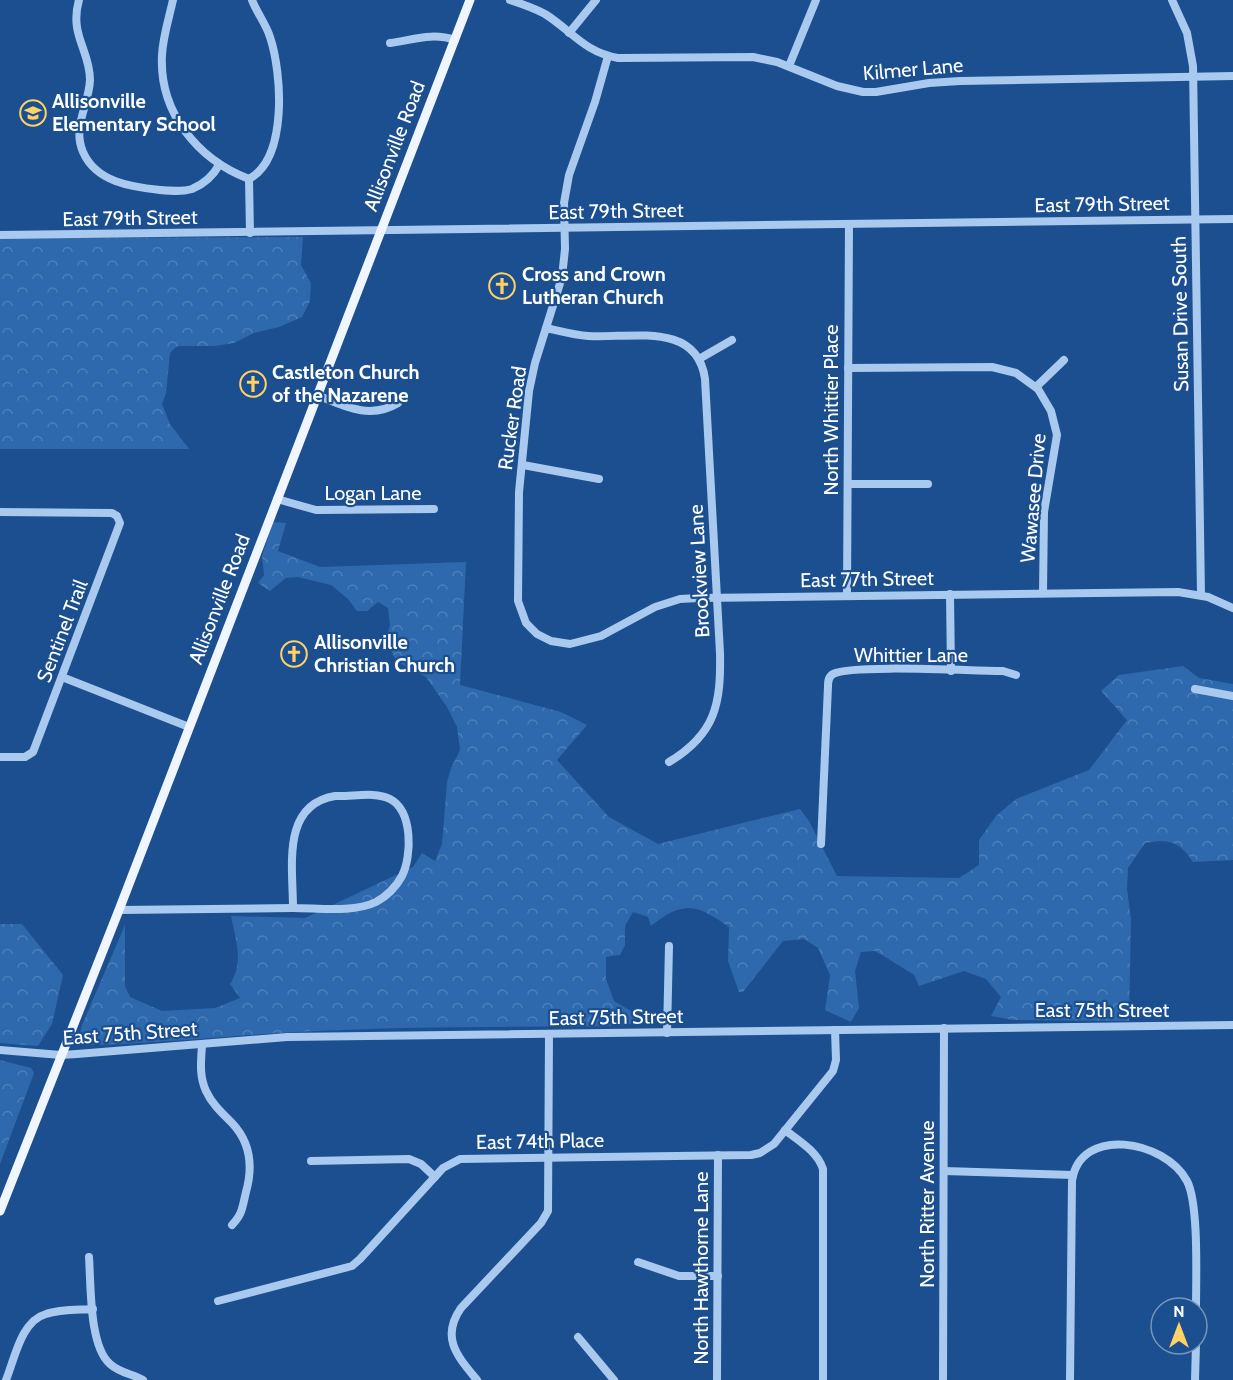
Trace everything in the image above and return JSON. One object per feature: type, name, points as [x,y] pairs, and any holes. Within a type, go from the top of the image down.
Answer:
[{"type":"main road","name":"Allisonville Road","points":[[0,1211],[119,910],[470,0]]},
{"type":"street","points":[[79,0],[76,28],[88,64],[90,82],[79,136],[81,148],[88,162],[116,182],[137,188],[174,191],[193,188],[204,183],[219,165]]},
{"type":"street","points":[[173,0],[162,56],[162,71],[174,115],[188,135],[219,165],[249,179]]},
{"type":"street","points":[[250,233],[249,179],[265,164],[271,153],[278,104],[278,74],[273,49],[264,22],[252,0]]},
{"type":"street","name":"Kilmer Lane","points":[[510,0],[540,12],[584,46],[608,56],[618,58],[747,56],[771,60],[837,86],[863,92],[960,81],[1233,76]]},
{"type":"street","points":[[569,33],[596,0]]},
{"type":"street","points":[[789,66],[816,0]]},
{"type":"street","name":"Susan Drive South","points":[[1172,0],[1187,33],[1193,76],[1201,595]]},
{"type":"street","points":[[390,43],[430,35],[455,40]]},
{"type":"street","name":"Rucker Road","points":[[521,614],[518,595],[519,492],[529,391],[535,363],[562,277],[565,197],[570,169],[593,108],[608,56]]},
{"type":"street","name":"East 79th Street","points":[[0,236],[1233,219]]},
{"type":"street","name":"North Whittier Place","points":[[847,596],[849,224]]},
{"type":"street","points":[[546,328],[587,336],[668,337],[689,347],[699,359],[732,340]]},
{"type":"street","name":"Brookview Lane","points":[[669,762],[682,754],[700,737],[718,702],[721,682],[705,379],[699,359]]},
{"type":"street","points":[[1036,387],[1064,360]]},
{"type":"street","name":"Wawasee Drive","points":[[848,368],[992,367],[1016,373],[1036,387],[1050,408],[1057,435],[1044,515],[1043,593]]},
{"type":"street","points":[[317,396],[362,411],[385,409],[398,403]]},
{"type":"street","points":[[523,465],[599,479]]},
{"type":"street","points":[[848,484],[928,484]]},
{"type":"street","name":"Logan Lane","points":[[277,499],[316,510],[434,509]]},
{"type":"street","name":"Sentinel Trail","points":[[0,512],[112,513],[118,518],[119,526],[35,748],[25,757],[0,757]]},
{"type":"street","name":"East 77th Street","points":[[521,614],[537,634],[551,641],[570,644],[601,636],[647,611],[673,601],[717,597],[1178,592],[1201,595],[1233,608]]},
{"type":"street","points":[[950,594],[951,671]]},
{"type":"street","name":"Whittier Lane","points":[[822,844],[829,678],[833,674],[864,670],[1006,672],[1016,675]]},
{"type":"street","points":[[62,677],[189,727]]},
{"type":"street","points":[[1195,689],[1233,696]]},
{"type":"street","points":[[119,910],[293,908],[360,907],[377,901],[391,891],[402,875],[407,858],[406,819],[398,805],[388,798],[378,796],[335,796],[319,801],[308,808],[299,820],[294,834],[293,908]]},
{"type":"street","points":[[667,1033],[669,946]]},
{"type":"street","name":"East 75th Street","points":[[0,1050],[61,1055],[286,1037],[1233,1025]]},
{"type":"street","name":"North Ritter Avenue","points":[[943,1380],[944,1028]]},
{"type":"street","name":"East 74th Place","points":[[218,1301],[352,1266],[448,1165],[460,1159],[751,1155],[760,1153],[774,1144],[833,1071],[836,1060],[836,1030]]},
{"type":"street","points":[[477,1380],[455,1352],[452,1337],[454,1321],[464,1305],[545,1217],[549,1206],[549,1034]]},
{"type":"street","points":[[202,1045],[200,1069],[204,1086],[213,1104],[239,1131],[246,1142],[250,1159],[244,1209],[232,1225]]},
{"type":"street","points":[[785,1130],[814,1153],[823,1169],[823,1380]]},
{"type":"street","points":[[1070,1380],[1073,1175],[1082,1158],[1096,1149],[1111,1145],[1133,1146],[1154,1151],[1168,1158],[1179,1169],[1190,1188],[1193,1206],[1196,1296]]},
{"type":"street","name":"North Hawthorne Lane","points":[[717,1380],[718,1155]]},
{"type":"street","points":[[311,1161],[409,1159],[421,1164],[435,1178]]},
{"type":"street","points":[[944,1171],[1073,1175]]},
{"type":"street","points":[[89,1257],[96,1339],[105,1359],[122,1372],[144,1380]]},
{"type":"street","points":[[638,1262],[676,1276],[718,1276]]},
{"type":"street","points":[[6,1380],[25,1332],[35,1320],[49,1313],[93,1309]]},
{"type":"street","points":[[578,1337],[614,1380]]},
{"type":"street","points":[[1196,1356],[1196,1380]]},
{"type":"green space","points":[[303,237],[301,265],[311,283],[310,301],[302,317],[279,327],[254,333],[234,343],[215,346],[180,346],[170,353],[166,393],[162,404],[170,424],[189,449],[0,449],[0,238]]},
{"type":"green space","points":[[273,522],[286,523],[278,551],[320,567],[466,562],[460,685],[561,712],[587,725],[557,760],[609,817],[658,844],[800,809],[809,821],[837,876],[959,878],[979,865],[979,840],[996,816],[1016,799],[1089,770],[1127,720],[1101,691],[1119,675],[1183,666],[1199,678],[1233,684],[1233,860],[1193,862],[1183,850],[1173,843],[1153,842],[1145,843],[1128,868],[1127,889],[1131,919],[1129,1021],[1013,1020],[991,1016],[1001,997],[986,979],[964,971],[919,986],[914,975],[875,951],[861,952],[855,971],[859,1008],[851,1022],[825,1010],[830,975],[818,948],[804,939],[783,941],[743,992],[739,992],[728,961],[729,927],[708,913],[690,908],[672,912],[651,926],[648,917],[633,912],[625,926],[625,945],[620,955],[606,957],[606,979],[614,1001],[643,1018],[642,1022],[619,1026],[336,1030],[132,1044],[77,1045],[82,1025],[125,925],[125,986],[130,997],[162,1011],[215,1008],[240,998],[230,984],[238,960],[231,916],[305,918],[413,867],[422,853],[435,861],[442,844],[447,782],[460,750],[457,727],[447,707],[426,677],[396,661],[386,639],[390,625],[388,608],[378,602],[367,611],[357,611],[348,599],[331,585],[298,577],[286,578],[270,591],[258,583],[264,575],[262,556]]},
{"type":"green space","points":[[0,924],[22,924],[63,975],[52,1024],[38,1046],[0,1043]]},
{"type":"green space","points":[[0,1060],[31,1068],[34,1073],[0,1164]]},
{"type":"place","name":"Allisonville Elementary School","points":[[33,113]]},
{"type":"place","name":"Cross and Crown Lutheran Church","points":[[502,286]]},
{"type":"place","name":"Castleton Church of the Nazarene","points":[[253,384]]},
{"type":"place","name":"Allisonville Christian Church","points":[[294,654]]}]
